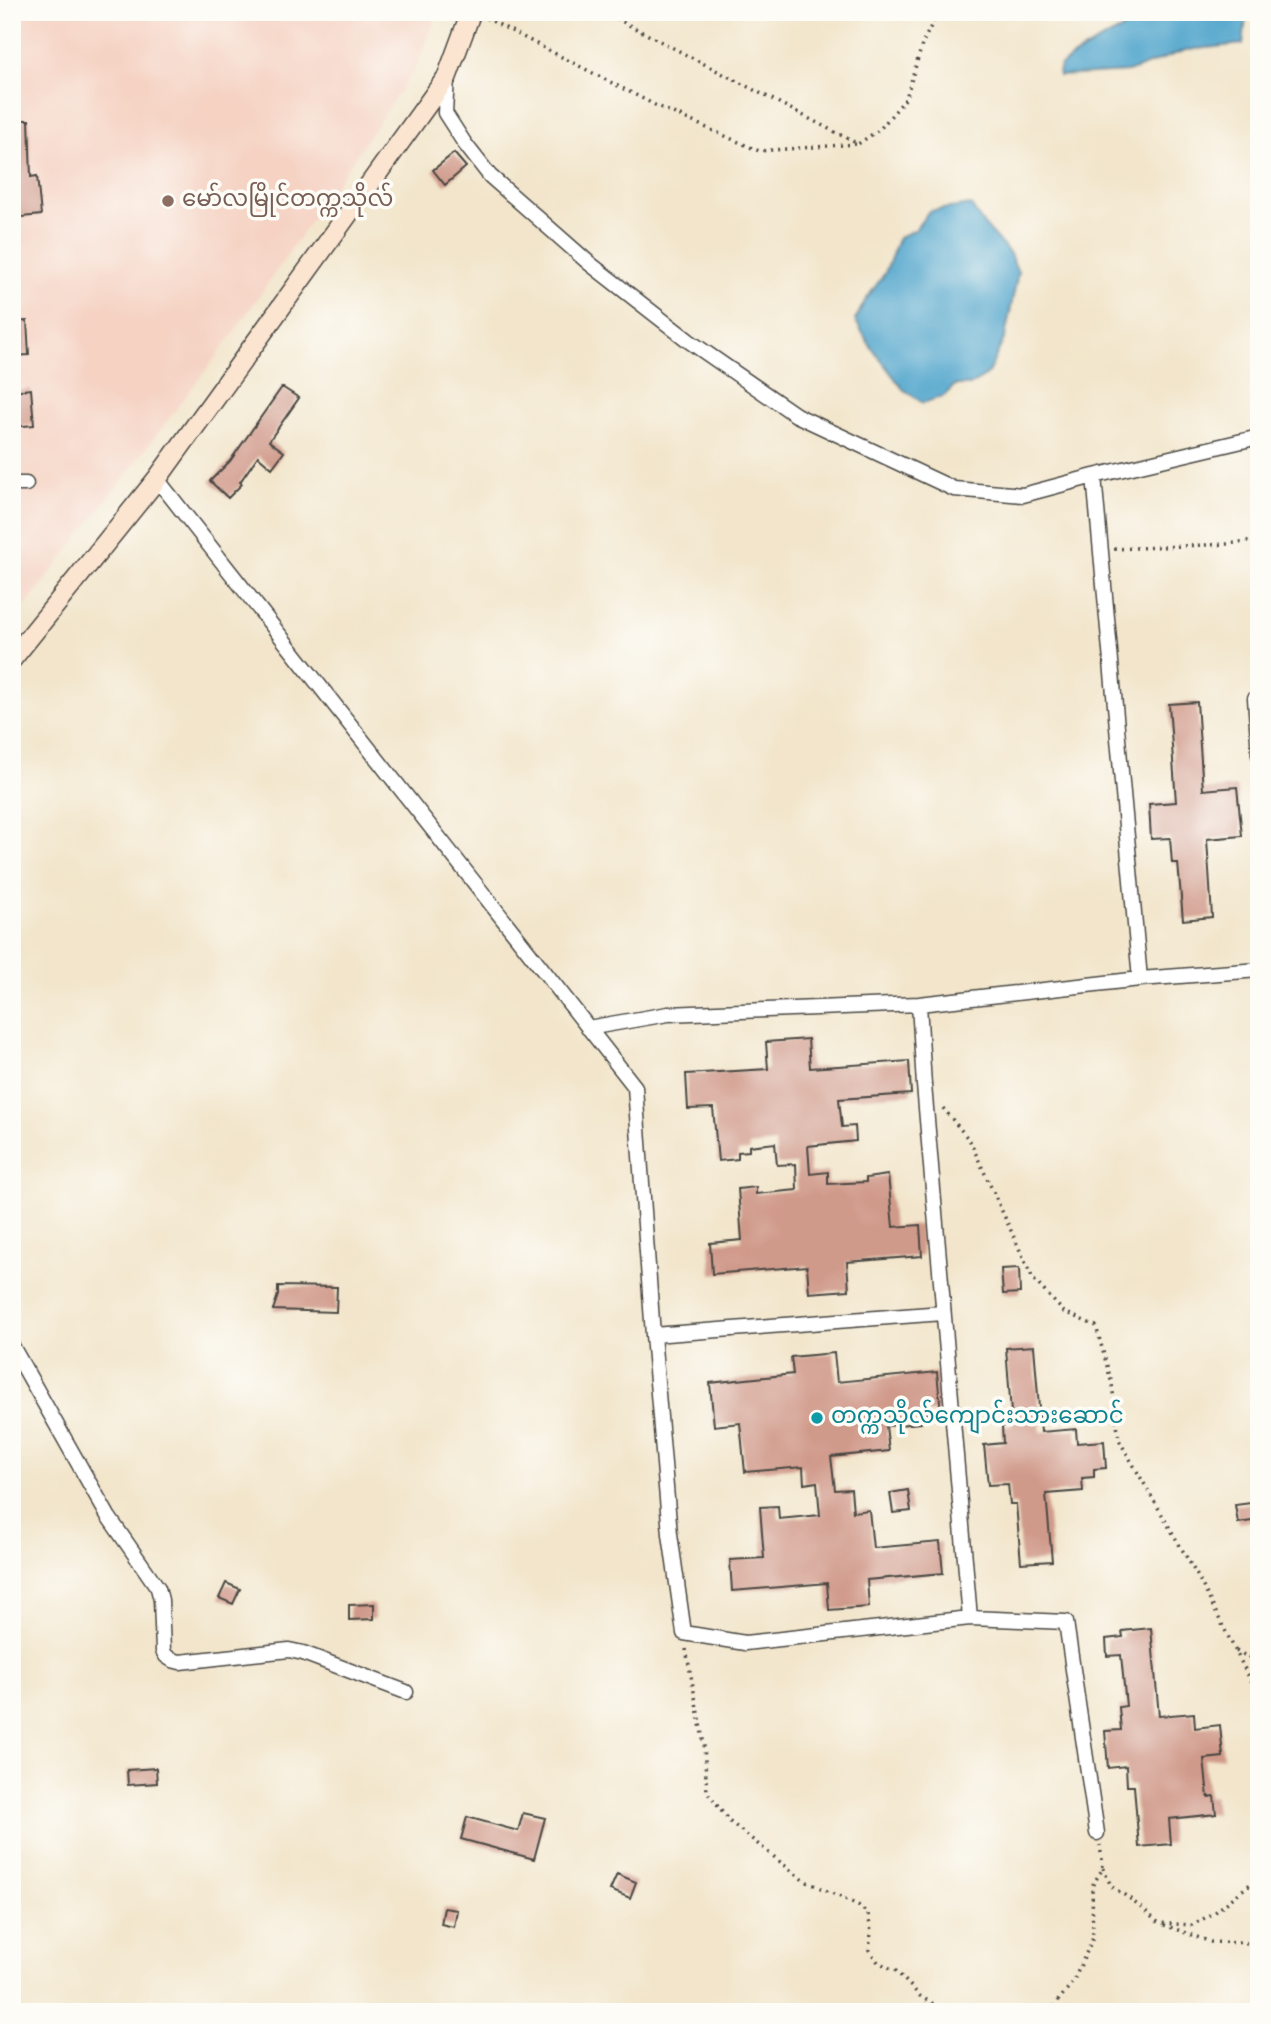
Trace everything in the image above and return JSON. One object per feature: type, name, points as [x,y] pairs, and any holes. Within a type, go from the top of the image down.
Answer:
[{"type":"main road","points":[[12,659],[157,479],[447,78],[479,15]]},
{"type":"street","points":[[447,78],[445,113],[465,144],[490,176],[589,263],[679,334],[796,415],[954,489],[1023,495],[1259,437]]},
{"type":"street","points":[[1094,476],[1140,979]]},
{"type":"street","points":[[157,479],[635,1087],[670,1534],[684,1633],[745,1643],[970,1618],[1066,1622],[1097,1833]]},
{"type":"street","points":[[1255,698],[1259,755]]},
{"type":"street","points":[[588,1028],[668,1014],[919,1003],[1140,979],[1259,970]]},
{"type":"street","points":[[919,1003],[970,1618]]},
{"type":"street","points":[[653,1335],[943,1313]]},
{"type":"street","points":[[12,1346],[108,1516],[158,1588],[163,1651],[166,1656],[180,1662],[289,1650],[406,1692]]},
{"type":"path","points":[[604,12],[858,144]]},
{"type":"path","points":[[479,15],[656,105],[759,151],[858,144],[880,129],[906,98],[923,42],[938,12]]},
{"type":"path","points":[[1101,550],[1228,544],[1259,539]]},
{"type":"path","points":[[924,1085],[970,1141],[1033,1279],[1064,1312],[1096,1326],[1112,1384],[1119,1440],[1198,1577],[1259,1697]]},
{"type":"path","points":[[684,1633],[704,1745],[707,1791],[729,1821],[803,1880],[858,1905],[868,1914],[871,1932],[869,1950],[877,1962],[897,1971],[920,1996],[947,2012]]},
{"type":"path","points":[[1236,1651],[1259,1662]]},
{"type":"path","points":[[1097,1833],[1103,1868],[1111,1886],[1159,1923],[1211,1942],[1259,1943]]},
{"type":"path","points":[[1049,2012],[1073,1982],[1094,1938],[1092,1886],[1103,1868]]},
{"type":"path","points":[[1159,1923],[1192,1925],[1214,1913],[1259,1877]]},
{"type":"path","points":[[1248,1886],[1259,1887]]},
{"type":"shaded area","name":"မော်လမြိုင်တက္ကသိုလ်","points":[[12,12],[438,12],[417,66],[231,337],[12,624]]},
{"type":"water","points":[[1161,12],[1236,12],[1246,18],[1243,44],[1186,50],[1128,72],[1059,76],[1060,66],[1084,50]]},
{"type":"water","points":[[971,205],[981,221],[1010,254],[1018,272],[1005,337],[987,375],[970,385],[955,385],[944,396],[923,403],[903,389],[871,347],[855,320],[885,273],[899,237],[915,230],[929,211]]},
{"type":"building","points":[[12,120],[29,120],[31,177],[37,176],[41,215],[12,218]]},
{"type":"building","points":[[454,153],[466,167],[445,185],[433,170]]},
{"type":"building","points":[[27,321],[29,355],[12,356],[12,322]]},
{"type":"building","points":[[282,387],[299,398],[269,441],[284,452],[272,468],[258,456],[240,482],[242,484],[228,498],[210,481],[230,461]]},
{"type":"building","points":[[31,389],[34,425],[12,427],[12,391]]},
{"type":"building","points":[[1197,702],[1203,790],[1237,787],[1242,836],[1207,839],[1212,917],[1183,920],[1178,863],[1172,863],[1170,838],[1151,839],[1149,804],[1176,802],[1169,704]]},
{"type":"building","points":[[808,1039],[810,1068],[909,1061],[911,1094],[839,1099],[842,1127],[855,1126],[856,1141],[808,1146],[810,1174],[828,1172],[828,1184],[866,1182],[866,1178],[888,1175],[893,1227],[920,1225],[922,1256],[847,1262],[849,1290],[809,1293],[807,1266],[712,1274],[710,1243],[742,1240],[738,1189],[756,1187],[756,1194],[797,1190],[796,1164],[777,1165],[775,1143],[749,1146],[749,1151],[738,1152],[738,1159],[718,1161],[713,1108],[688,1109],[686,1074],[768,1069],[766,1042]]},
{"type":"building","points":[[1019,1268],[1020,1293],[1003,1294],[1001,1269]]},
{"type":"building","points":[[278,1286],[337,1287],[336,1312],[273,1310]]},
{"type":"building","name":"တက္ကသိုလ်ကျောင်းသားဆောင်","points":[[1034,1346],[1041,1432],[1076,1429],[1077,1443],[1104,1441],[1106,1468],[1094,1469],[1094,1477],[1082,1478],[1083,1491],[1046,1494],[1052,1561],[1021,1563],[1016,1504],[1010,1504],[1008,1484],[988,1485],[984,1445],[1003,1443],[1002,1426],[1012,1425],[1006,1348]]},
{"type":"building","points":[[834,1353],[837,1382],[937,1372],[941,1412],[920,1414],[921,1423],[886,1426],[889,1451],[831,1457],[835,1490],[851,1489],[853,1512],[869,1510],[873,1548],[940,1542],[943,1573],[867,1580],[869,1607],[829,1610],[827,1583],[732,1591],[730,1560],[764,1558],[760,1507],[778,1506],[779,1519],[820,1515],[817,1482],[804,1484],[803,1467],[745,1472],[740,1423],[714,1426],[710,1383],[793,1374],[791,1357]]},
{"type":"building","name":"တက္ကသိုလ်ကျောင်းသားဆောင်","points":[[908,1490],[911,1511],[893,1513],[890,1493]]},
{"type":"building","points":[[1259,1502],[1259,1520],[1238,1523],[1235,1505]]},
{"type":"building","points":[[226,1583],[240,1589],[233,1604],[219,1598]]},
{"type":"building","points":[[374,1604],[374,1619],[349,1620],[349,1605]]},
{"type":"building","points":[[1151,1628],[1159,1716],[1194,1713],[1195,1728],[1220,1725],[1223,1757],[1204,1759],[1208,1797],[1214,1796],[1216,1814],[1169,1819],[1171,1844],[1139,1847],[1134,1786],[1127,1786],[1126,1766],[1108,1768],[1105,1731],[1121,1730],[1119,1707],[1126,1706],[1121,1655],[1107,1656],[1106,1639],[1123,1637],[1122,1631]]},
{"type":"building","points":[[156,1768],[157,1783],[128,1785],[127,1770]]},
{"type":"building","points":[[523,1813],[545,1818],[534,1859],[461,1839],[467,1817],[518,1831]]},
{"type":"building","points":[[617,1874],[636,1882],[630,1898],[610,1890]]},
{"type":"building","points":[[444,1908],[457,1910],[454,1927],[441,1924]]},
{"type":"place","name":"မော်လမြိုင်တက္ကသိုလ်","points":[[168,201]]},
{"type":"place","name":"တက္ကသိုလ်ကျောင်းသားဆောင်","points":[[817,1418]]}]
